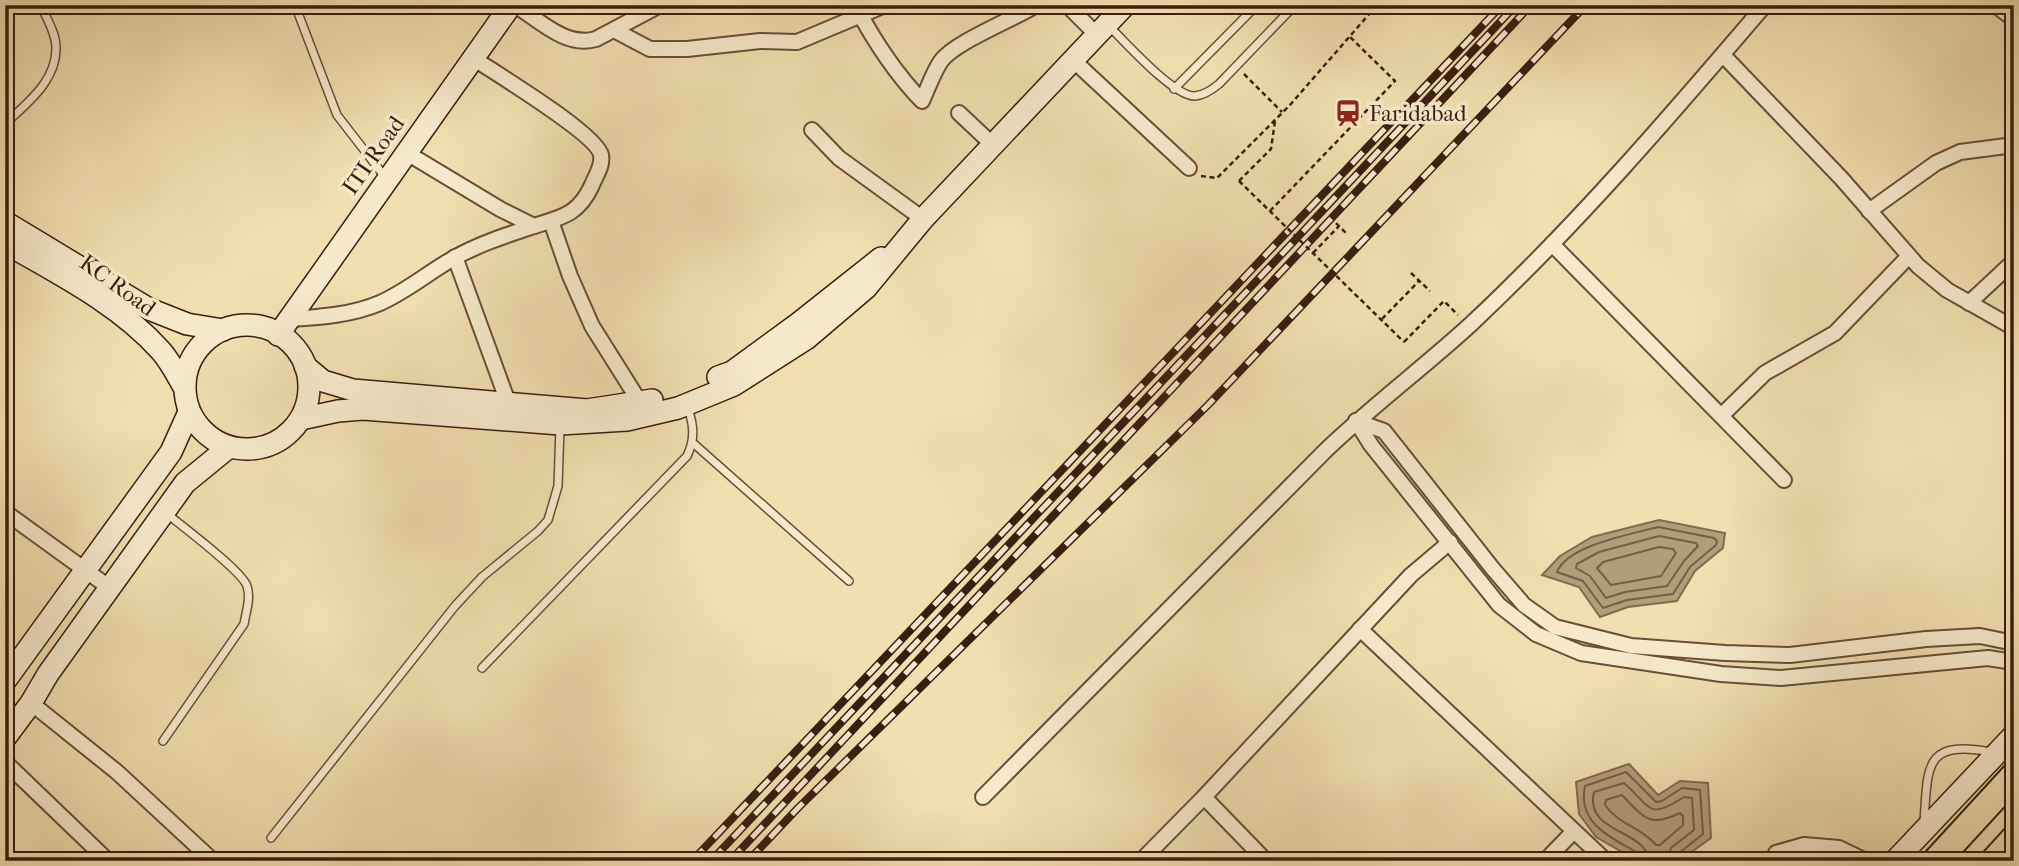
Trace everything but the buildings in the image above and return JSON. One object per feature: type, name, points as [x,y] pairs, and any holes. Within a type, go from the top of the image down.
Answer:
[{"type":"highway","points":[[1936,861],[2014,776]]},
{"type":"highway","points":[[1994,861],[2014,839]]},
{"type":"street","name":"ITI Road","points":[[284,327],[513,5]]},
{"type":"street","points":[[513,5],[563,36],[584,43],[660,5]]},
{"type":"street","points":[[614,30],[650,49],[687,49],[760,41],[797,42],[810,38],[857,10],[885,5]]},
{"type":"street","points":[[857,10],[896,73],[922,101],[941,61],[951,52],[1036,5]]},
{"type":"street","points":[[1067,5],[1102,30]]},
{"type":"street","points":[[301,419],[363,409],[560,424],[627,421],[686,405],[734,385],[806,339],[866,288],[923,219],[1125,5]]},
{"type":"street","points":[[983,797],[1356,421],[1468,326],[1552,244],[1765,5]]},
{"type":"street","points":[[1995,5],[2014,19]]},
{"type":"street","points":[[1723,55],[1841,178],[1909,256],[1947,290],[2014,328]]},
{"type":"street","points":[[305,366],[309,378],[308,401],[301,419],[285,437],[254,449],[229,447],[205,434],[189,412],[184,387],[190,362],[207,339],[223,330],[237,326],[268,329],[284,327],[378,304],[455,257],[501,237],[568,215],[587,198],[600,167],[601,156],[598,148],[564,118],[474,58]]},
{"type":"street","points":[[1073,61],[1189,168]]},
{"type":"street","points":[[959,113],[993,145]]},
{"type":"street","points":[[812,130],[839,158],[923,219]]},
{"type":"street","points":[[1869,211],[1936,163],[1961,152],[2014,145]]},
{"type":"street","points":[[407,153],[500,209],[534,226]]},
{"type":"street","points":[[551,220],[570,276],[593,326],[641,404]]},
{"type":"street","points":[[5,222],[149,309],[187,324],[223,330]]},
{"type":"street","points":[[284,327],[286,339],[305,366],[323,381],[353,390],[587,411],[641,404],[732,372],[902,242]]},
{"type":"street","name":"KC Road","points":[[5,243],[83,288],[135,326],[162,352],[184,387]]},
{"type":"street","points":[[1552,244],[1784,480]]},
{"type":"street","points":[[1722,415],[1765,373],[1835,333],[1909,256]]},
{"type":"street","points":[[455,257],[509,405]]},
{"type":"street","points":[[1969,303],[2014,261]]},
{"type":"street","points":[[5,681],[171,452],[189,412]]},
{"type":"street","points":[[1356,421],[1371,445],[1499,605],[1535,634],[1581,653],[1721,674],[1782,678],[1988,658],[2014,666]]},
{"type":"street","points":[[1356,421],[1384,431],[1524,605],[1555,627],[1631,646],[1725,653],[1790,654],[1926,639],[1980,636],[2014,643]]},
{"type":"street","points":[[5,738],[185,483],[229,447]]},
{"type":"street","points":[[6,513],[110,588]]},
{"type":"street","points":[[1141,861],[1411,575],[1450,542]]},
{"type":"street","points":[[1360,629],[1606,861]]},
{"type":"street","points":[[31,703],[117,772],[213,861]]},
{"type":"street","points":[[1895,861],[2014,735]]},
{"type":"street","points":[[5,762],[108,861]]},
{"type":"street","points":[[1204,797],[1266,861]]},
{"type":"street","points":[[1545,861],[1573,832]]},
{"type":"street","points":[[1776,853],[1804,845],[1839,848],[1866,861]]},
{"type":"street","points":[[5,855],[11,861]]},
{"type":"lane","points":[[5,124],[49,78],[54,62],[57,46],[41,5]]},
{"type":"lane","points":[[295,5],[337,115],[387,181]]},
{"type":"lane","points":[[1174,89],[1257,5]]},
{"type":"lane","points":[[1102,30],[1174,89],[1194,96],[1209,91],[1237,67],[1295,5]]},
{"type":"lane","points":[[482,668],[687,456],[693,443],[693,423],[686,405]]},
{"type":"lane","points":[[271,838],[455,606],[482,577],[548,520],[558,486],[560,424]]},
{"type":"lane","points":[[693,443],[849,581]]},
{"type":"lane","points":[[163,741],[244,624],[248,604],[247,585],[224,561],[166,513]]},
{"type":"lane","points":[[1923,833],[1927,781],[1932,765],[1940,754],[1951,748],[1966,747],[1998,753]]},
{"type":"path","points":[[1189,168],[1204,178],[1217,178],[1283,113],[1377,5]]},
{"type":"path","points":[[1270,211],[1395,81],[1349,35]]},
{"type":"path","points":[[1237,67],[1283,113]]},
{"type":"path","points":[[1275,120],[1271,149],[1239,181],[1404,342],[1444,301],[1468,326]]},
{"type":"path","points":[[1330,217],[1348,234]]},
{"type":"path","points":[[1313,253],[1339,226]]},
{"type":"path","points":[[1411,272],[1430,291]]},
{"type":"path","points":[[1382,319],[1419,281]]},
{"type":"water","points":[[1659,520],[1725,533],[1723,548],[1695,571],[1677,601],[1628,607],[1600,617],[1579,587],[1542,575],[1560,556],[1592,537]]},
{"type":"water","points":[[1629,764],[1658,795],[1680,781],[1708,783],[1711,838],[1679,861],[1638,861],[1596,837],[1579,814],[1576,782]]},
{"type":"railway","points":[[692,861],[1502,5]]},
{"type":"railway","points":[[711,861],[1516,5]]},
{"type":"railway","points":[[730,861],[1531,5]]},
{"type":"railway","points":[[748,861],[798,808],[1208,405],[1586,5]]},
{"type":"place","name":"Faridabad","points":[[1348,113]]}]
